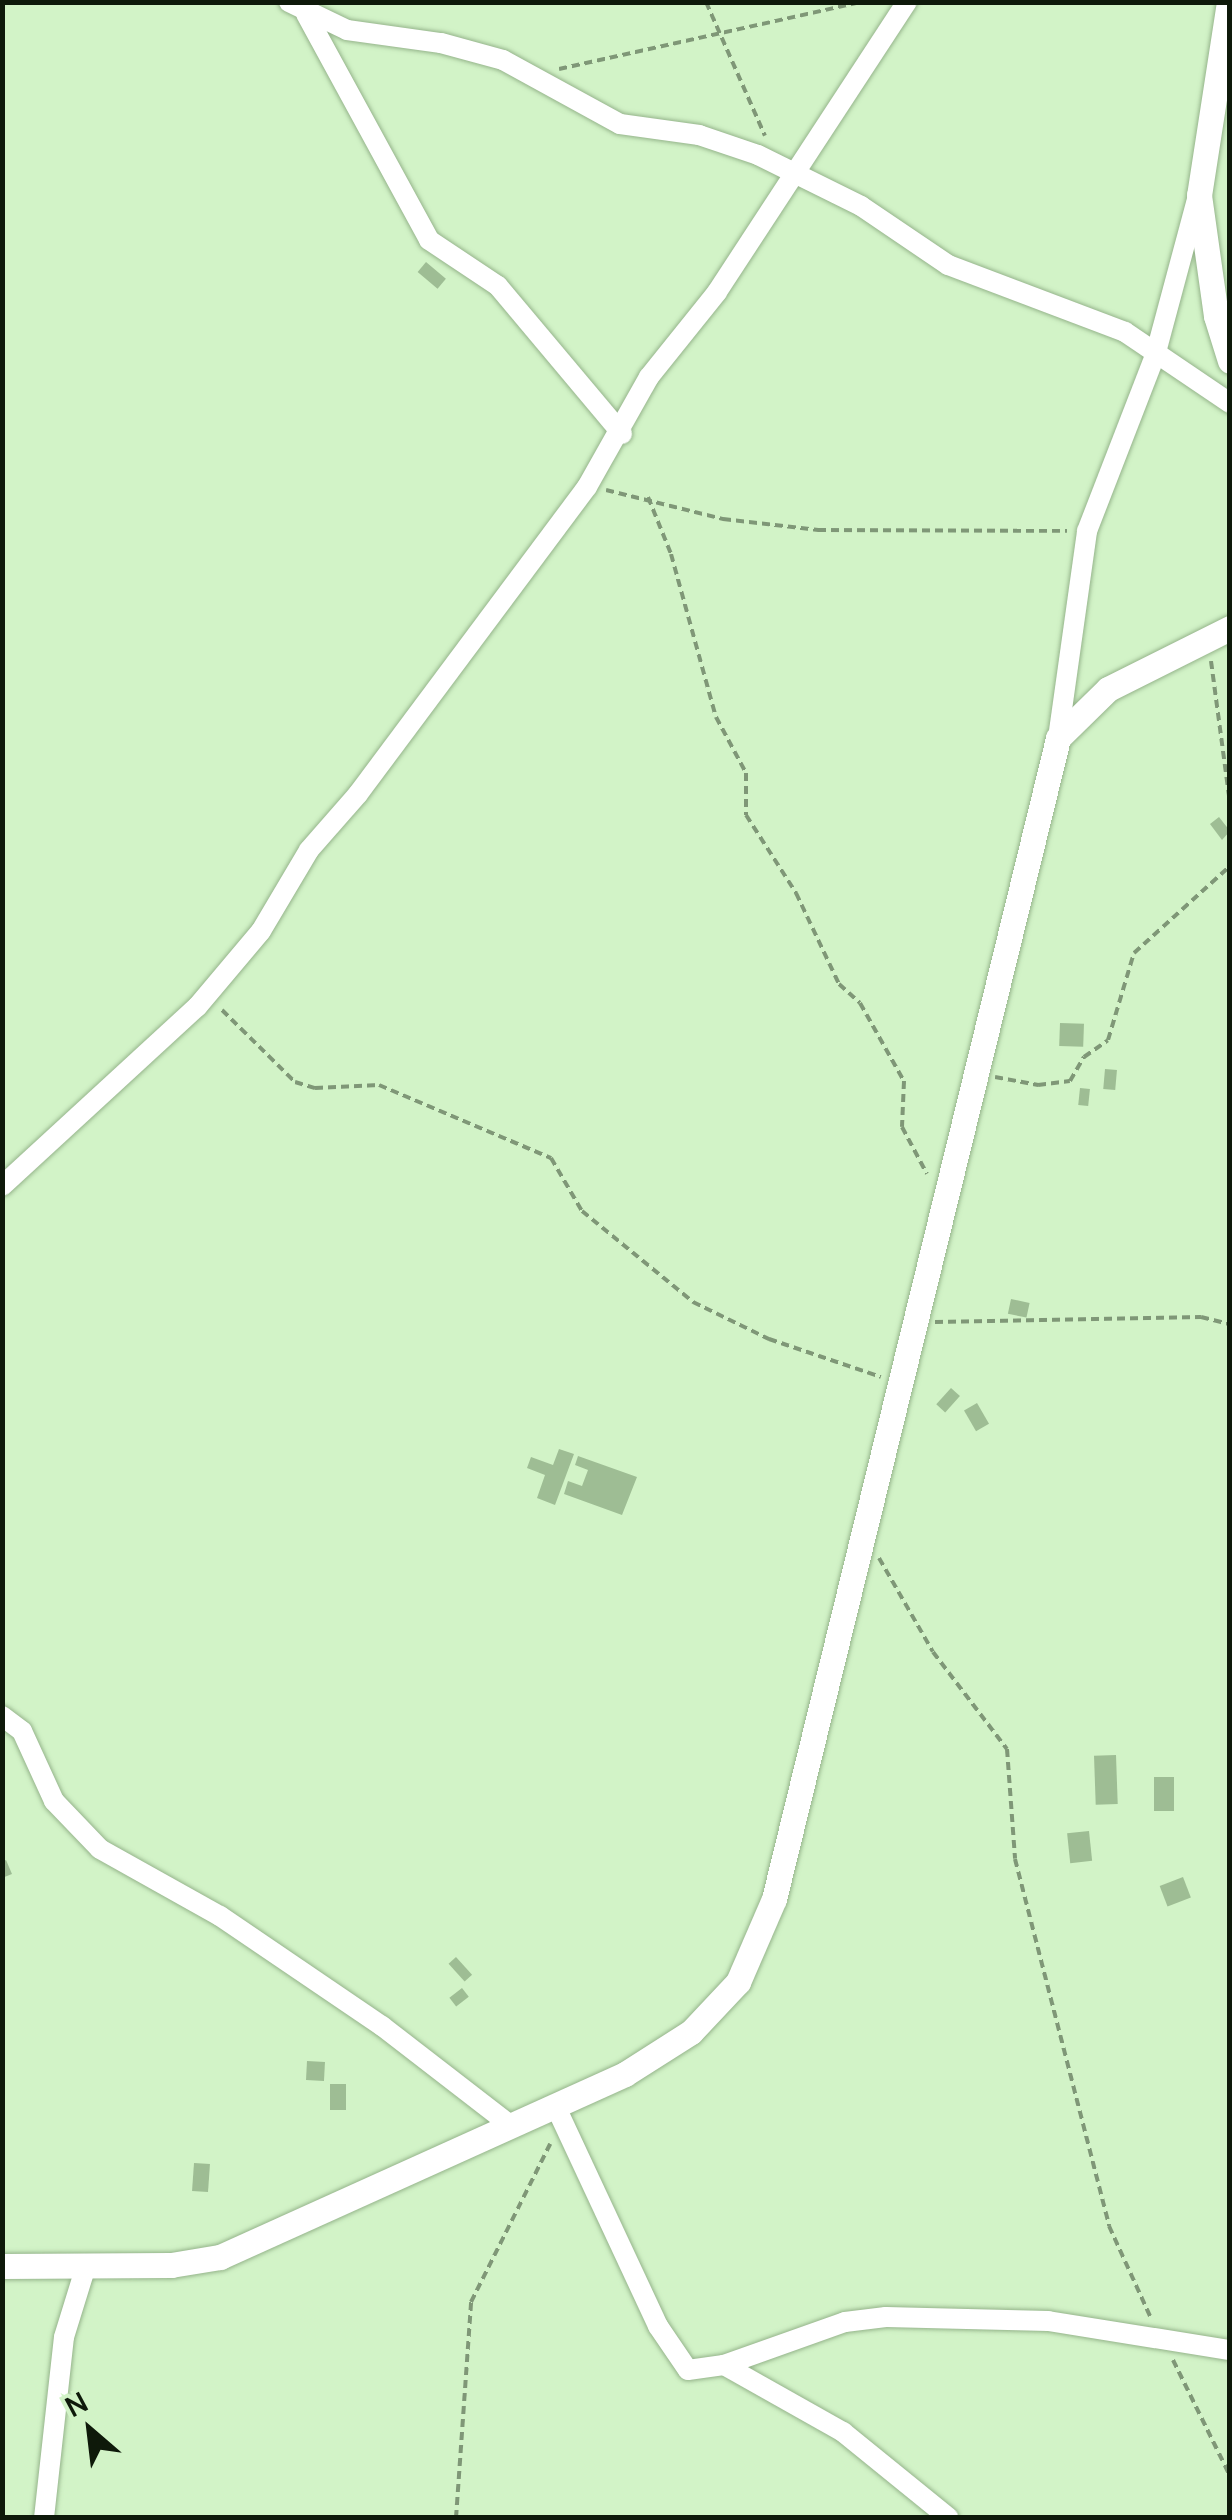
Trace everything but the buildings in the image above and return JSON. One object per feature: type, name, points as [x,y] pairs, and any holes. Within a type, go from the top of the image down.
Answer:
[{"type":"street","points":[[2,1186],[208,996],[276,909],[308,850],[358,794],[587,487],[622,434],[649,377],[717,292],[907,2]]},
{"type":"street","points":[[2,2266],[86,2266],[220,2257],[510,2125],[558,2111],[691,2032],[744,1971],[774,1900],[920,1320],[946,1196],[1058,738],[1087,531],[1155,356],[1199,195],[1230,2]]},
{"type":"street","points":[[297,8],[428,240],[498,286],[622,434]]},
{"type":"street","points":[[297,8],[348,30],[464,48],[535,77],[609,120],[699,134],[776,164],[861,206],[948,264],[1125,332],[1155,356],[1230,403]]},
{"type":"street","points":[[1199,195],[1216,316],[1230,362]]},
{"type":"street","points":[[1058,738],[1108,688],[1230,628]]},
{"type":"street","points":[[2,1716],[22,1731],[54,1801],[100,1849],[220,1916],[382,2026],[510,2125]]},
{"type":"street","points":[[558,2111],[670,2349],[688,2370],[724,2365],[845,2322],[886,2318],[1048,2320],[1165,2344],[1230,2350]]},
{"type":"street","points":[[44,2518],[59,2368],[86,2266]]},
{"type":"street","points":[[724,2365],[843,2432],[950,2518]]},
{"type":"path","points":[[706,2],[776,164]]},
{"type":"path","points":[[535,77],[720,39],[862,2]]},
{"type":"path","points":[[587,487],[648,497],[723,518],[818,530],[1087,531]]},
{"type":"path","points":[[648,497],[676,570],[716,717],[746,773],[746,815],[796,893],[839,984],[860,1003],[904,1081],[904,1135],[946,1196]]},
{"type":"path","points":[[1206,642],[1218,694],[1230,804]]},
{"type":"path","points":[[977,1072],[1023,1084],[1070,1081],[1084,1056],[1108,1040],[1134,954],[1230,866]]},
{"type":"path","points":[[208,996],[295,1082],[315,1088],[378,1084],[551,1158],[582,1211],[692,1302],[769,1339],[902,1387]]},
{"type":"path","points":[[920,1320],[1201,1317],[1230,1324]]},
{"type":"path","points":[[866,1536],[933,1652],[1007,1749],[1015,1858],[1096,2177],[1121,2258],[1230,2476]]},
{"type":"path","points":[[456,2518],[472,2302],[558,2111]]}]
